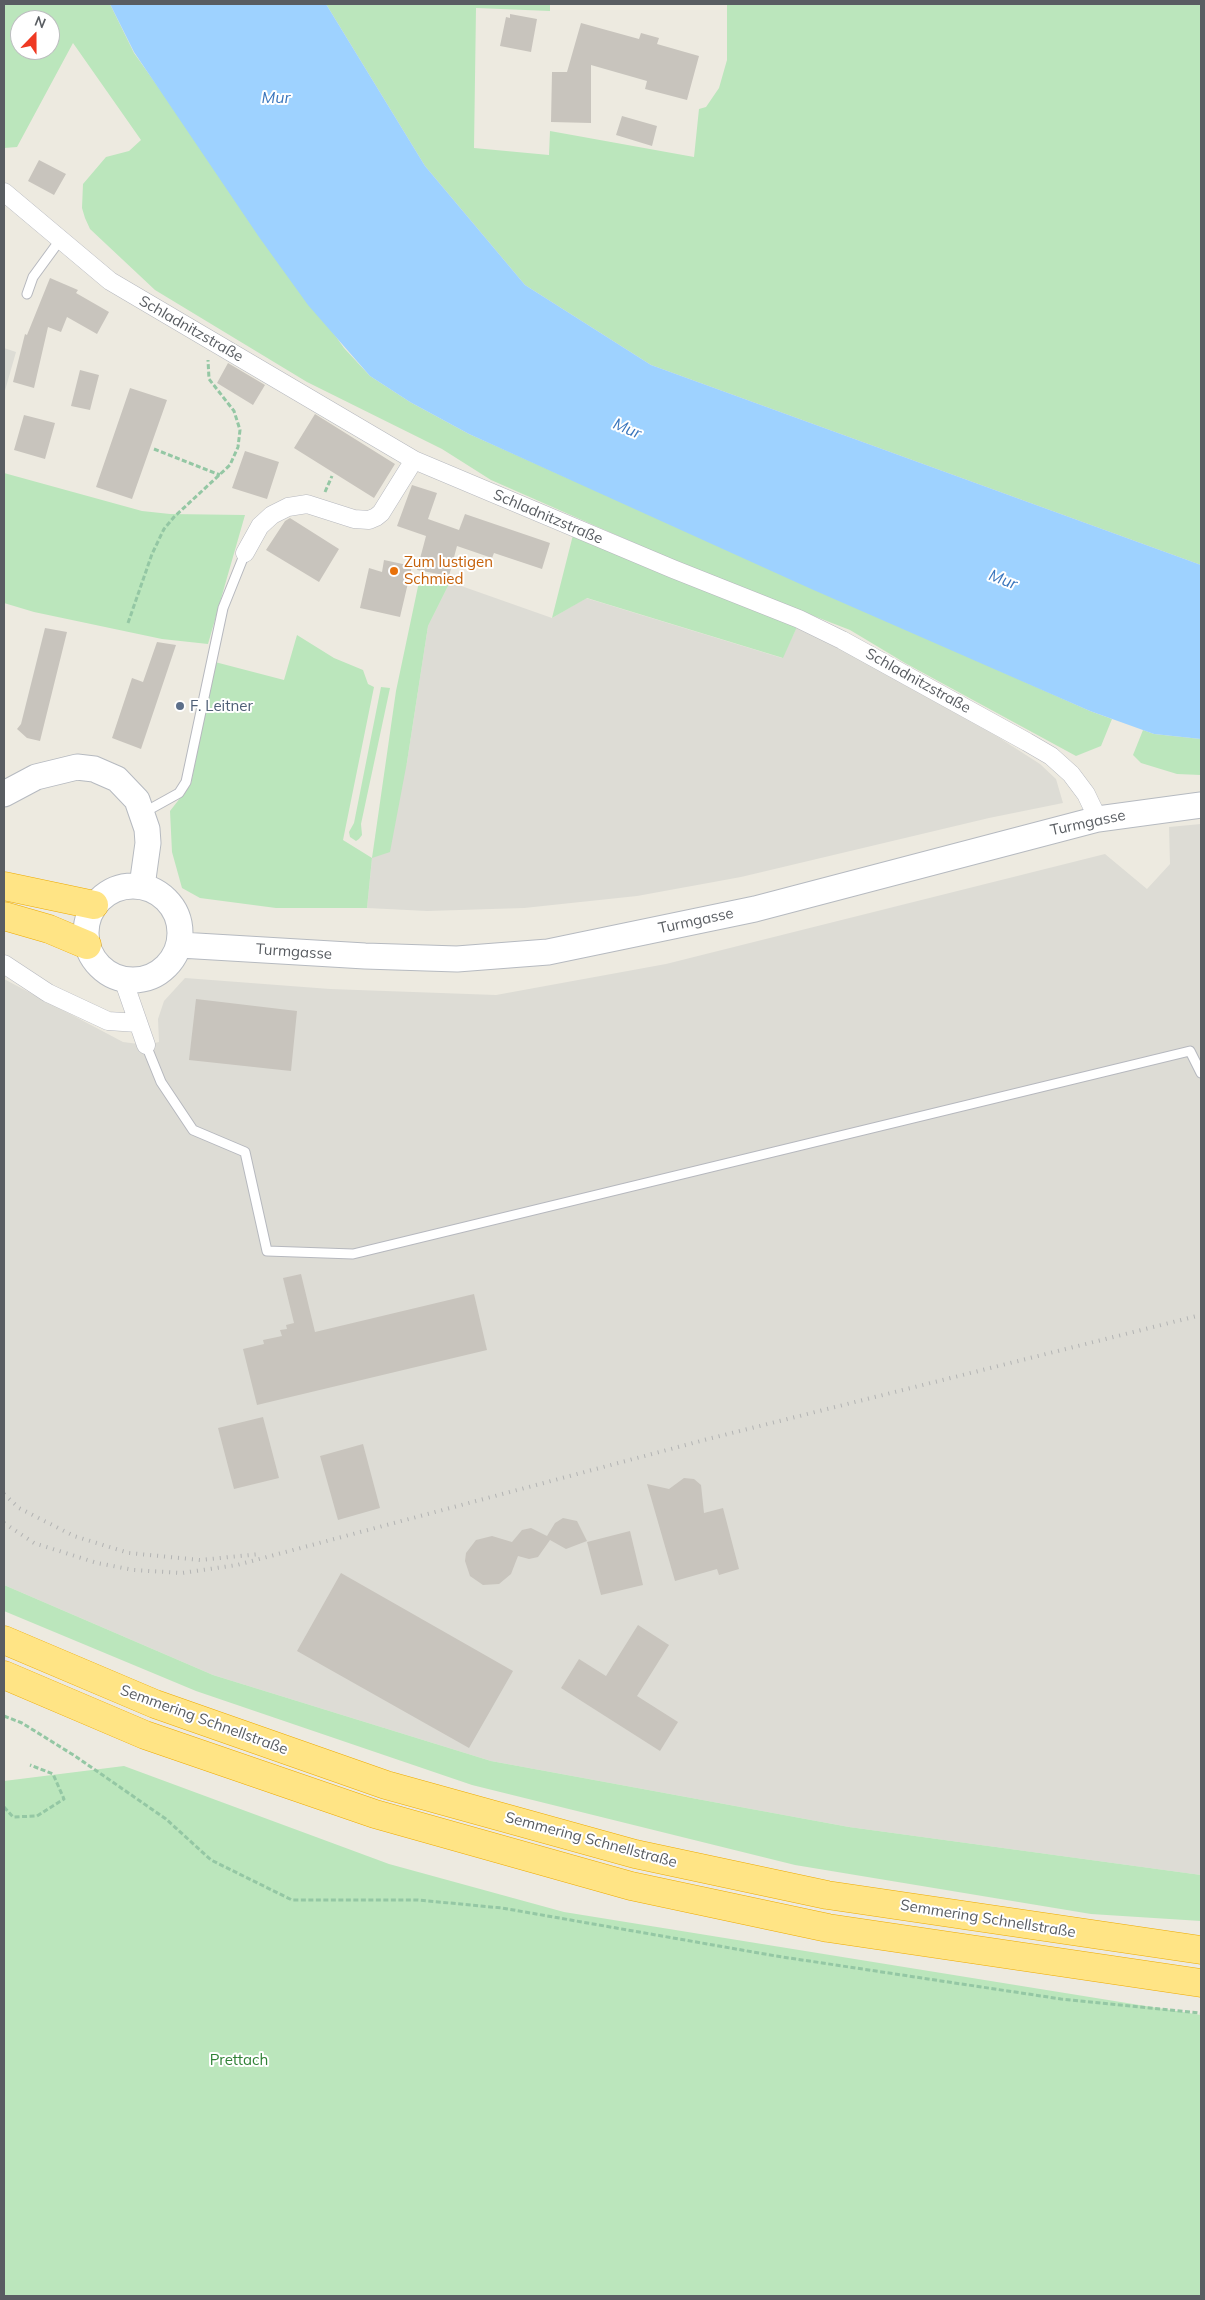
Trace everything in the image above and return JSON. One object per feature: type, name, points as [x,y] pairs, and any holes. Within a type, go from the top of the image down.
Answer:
[{"type":"highway","points":[[4,886],[94,905]]},
{"type":"highway","points":[[4,916],[50,929],[87,945]]},
{"type":"highway","name":"Semmering Schnellstraße","points":[[4,1640],[155,1704],[386,1785],[635,1854],[827,1895],[1201,1950]]},
{"type":"highway","points":[[4,1675],[145,1735],[375,1814],[631,1886],[828,1928],[1201,1983]]},
{"type":"main road","points":[[4,794],[36,777],[77,767],[94,769],[117,779],[137,800],[143,814],[148,843],[142,886]]},
{"type":"main road","name":"Turmgasse","points":[[180,945],[364,956],[457,958],[548,952],[755,909],[1098,819],[1201,805]]},
{"type":"main road","points":[[126,886],[142,886],[160,893],[175,909],[181,928],[180,945],[172,961],[159,973],[143,980],[123,979],[106,972],[94,960],[87,945],[86,924],[94,905],[106,893],[126,886]]},
{"type":"street","name":"Schladnitzstraße","points":[[4,192],[110,281],[414,460],[673,569],[799,619],[842,640],[1051,756],[1071,774],[1086,794],[1098,819]]},
{"type":"street","points":[[244,553],[260,526],[272,515],[288,507],[307,504],[354,519],[363,520],[376,517],[381,513],[414,460]]},
{"type":"street","points":[[4,964],[48,993],[108,1021],[138,1023]]},
{"type":"street","points":[[123,979],[146,1045]]},
{"type":"lane","points":[[26,294],[33,277],[60,240]]},
{"type":"lane","points":[[143,814],[179,793],[186,782],[223,608],[244,553]]},
{"type":"lane","points":[[146,1045],[161,1082],[193,1130],[245,1152],[267,1251],[353,1254],[1190,1051],[1201,1073]]},
{"type":"path","points":[[128,623],[152,554],[164,529],[174,517],[230,465],[238,447],[240,430],[234,412],[209,380],[207,364],[216,343]]},
{"type":"path","points":[[154,449],[220,475]]},
{"type":"path","points":[[4,1716],[22,1723],[75,1756],[166,1819],[211,1860],[292,1900],[418,1900],[502,1908],[805,1961],[1061,1999],[1201,2013]]},
{"type":"path","points":[[4,1807],[13,1818],[37,1816],[64,1798],[53,1774],[30,1766]]},
{"type":"shaded area","points":[[4,348],[16,352],[4,394]]},
{"type":"shaded area","points":[[450,582],[552,618],[586,598],[782,658],[797,627],[834,645],[998,737],[1040,764],[1056,779],[1063,803],[989,818],[741,877],[637,896],[524,908],[427,911],[367,908],[372,858],[407,762],[428,626]]},
{"type":"shaded area","points":[[1201,824],[1201,1875],[849,1827],[491,1761],[213,1675],[4,1585],[4,979],[123,1042],[146,1045],[159,1042],[158,1019],[164,1001],[185,978],[330,989],[496,995],[666,964],[1105,854],[1147,889],[1170,864],[1169,827]]},
{"type":"green space","points":[[4,4],[110,4],[134,53],[344,348],[370,376],[410,402],[469,434],[1090,711],[1112,719],[1101,746],[1076,756],[905,663],[850,630],[698,571],[491,480],[442,449],[307,382],[155,290],[90,229],[85,218],[82,208],[83,184],[106,157],[129,151],[141,140],[73,43],[17,147],[4,148]]},
{"type":"green space","points":[[326,4],[550,4],[550,11],[476,8],[474,148],[549,155],[550,131],[694,157],[699,109],[706,107],[719,88],[727,60],[727,4],[1201,4],[1201,565],[651,365],[525,285],[425,166]]},
{"type":"green space","points":[[4,473],[142,511],[170,514],[245,515],[208,644],[162,639],[34,612],[4,603]]},
{"type":"green space","points":[[573,535],[797,627],[783,658],[587,598],[552,618]]},
{"type":"green space","points":[[420,577],[450,582],[428,626],[407,762],[390,852],[372,858],[396,691]]},
{"type":"green space","points":[[297,635],[334,658],[363,670],[368,684],[374,687],[343,840],[372,858],[367,908],[276,908],[200,898],[182,888],[172,852],[170,811],[191,784],[215,662],[284,680]]},
{"type":"green space","points":[[381,687],[390,688],[361,824],[362,835],[356,841],[350,837],[349,832],[354,823]]},
{"type":"green space","points":[[1143,730],[1154,734],[1201,739],[1201,775],[1177,774],[1141,763],[1133,755]]},
{"type":"green space","points":[[4,1585],[213,1675],[491,1761],[849,1827],[1201,1875],[1201,1921],[1091,1914],[795,1865],[472,1785],[196,1691],[4,1611]]},
{"type":"green space","name":"Prettach","points":[[124,1766],[389,1864],[564,1912],[1201,2015],[1201,2296],[4,2296],[4,1781]]},
{"type":"water","name":"Mur","points":[[110,4],[326,4],[425,166],[525,285],[651,365],[1201,565],[1201,739],[1154,734],[1090,711],[809,588],[469,434],[410,402],[370,376],[308,305],[259,237],[134,52]]},
{"type":"building","points":[[510,14],[537,19],[531,52],[500,46],[506,17],[510,18]]},
{"type":"building","points":[[581,23],[639,39],[641,33],[659,38],[657,44],[699,56],[687,100],[645,89],[647,81],[591,65],[591,123],[551,122],[552,72],[567,72]]},
{"type":"building","points":[[622,116],[657,126],[652,146],[616,135]]},
{"type":"building","points":[[39,160],[66,174],[54,195],[28,181]]},
{"type":"building","points":[[50,278],[78,290],[76,293],[109,312],[97,334],[67,317],[61,332],[48,327],[34,388],[13,382],[25,334],[27,335]]},
{"type":"building","points":[[228,363],[265,385],[253,405],[217,383]]},
{"type":"building","points":[[80,370],[99,375],[90,410],[71,406]]},
{"type":"building","points":[[130,388],[167,400],[132,499],[96,487]]},
{"type":"building","points":[[315,414],[395,464],[374,498],[294,448]]},
{"type":"building","points":[[24,415],[55,423],[45,459],[14,450]]},
{"type":"building","points":[[245,451],[279,462],[267,499],[232,488]]},
{"type":"building","points":[[412,485],[437,493],[428,519],[459,530],[465,514],[550,543],[542,569],[494,553],[492,558],[457,546],[449,576],[417,570],[426,536],[397,526]]},
{"type":"building","points":[[290,518],[339,549],[319,582],[266,550],[285,521]]},
{"type":"building","points":[[384,560],[412,566],[400,617],[360,608],[369,568],[382,572]]},
{"type":"building","points":[[45,628],[67,632],[40,741],[27,738],[17,729],[21,724]]},
{"type":"building","points":[[157,642],[176,645],[141,749],[112,738],[132,678],[143,682]]},
{"type":"building","points":[[196,999],[297,1011],[291,1071],[189,1060]]},
{"type":"building","points":[[301,1274],[315,1332],[474,1294],[487,1350],[257,1405],[243,1349],[264,1344],[263,1340],[282,1336],[280,1330],[287,1329],[286,1325],[294,1323],[283,1278]]},
{"type":"building","points":[[263,1417],[279,1478],[234,1489],[218,1428]]},
{"type":"building","points":[[363,1444],[380,1508],[338,1520],[320,1456]]},
{"type":"building","points":[[684,1478],[694,1479],[701,1485],[704,1513],[723,1508],[739,1569],[719,1575],[717,1569],[675,1581],[647,1484],[669,1489]]},
{"type":"building","points":[[563,1518],[577,1521],[587,1541],[566,1549],[550,1540],[538,1557],[529,1559],[518,1556],[511,1574],[499,1584],[483,1585],[470,1576],[465,1561],[466,1553],[476,1540],[492,1536],[512,1542],[522,1530],[531,1528],[547,1536],[555,1523]]},
{"type":"building","points":[[630,1531],[643,1585],[601,1595],[587,1542]]},
{"type":"building","points":[[341,1573],[513,1671],[469,1748],[297,1651]]},
{"type":"building","points":[[638,1625],[669,1645],[637,1696],[678,1722],[660,1751],[561,1688],[579,1659],[606,1676]]},
{"type":"railway","points":[[4,1523],[34,1543],[97,1563],[134,1570],[182,1573],[237,1565],[708,1439],[1201,1315]]},
{"type":"railway","points":[[4,1494],[19,1508],[74,1536],[129,1553],[200,1560],[260,1554]]},
{"type":"place","name":"Zum lustigen Schmied","points":[[394,571]]},
{"type":"place","name":"F. Leitner","points":[[180,706]]}]
